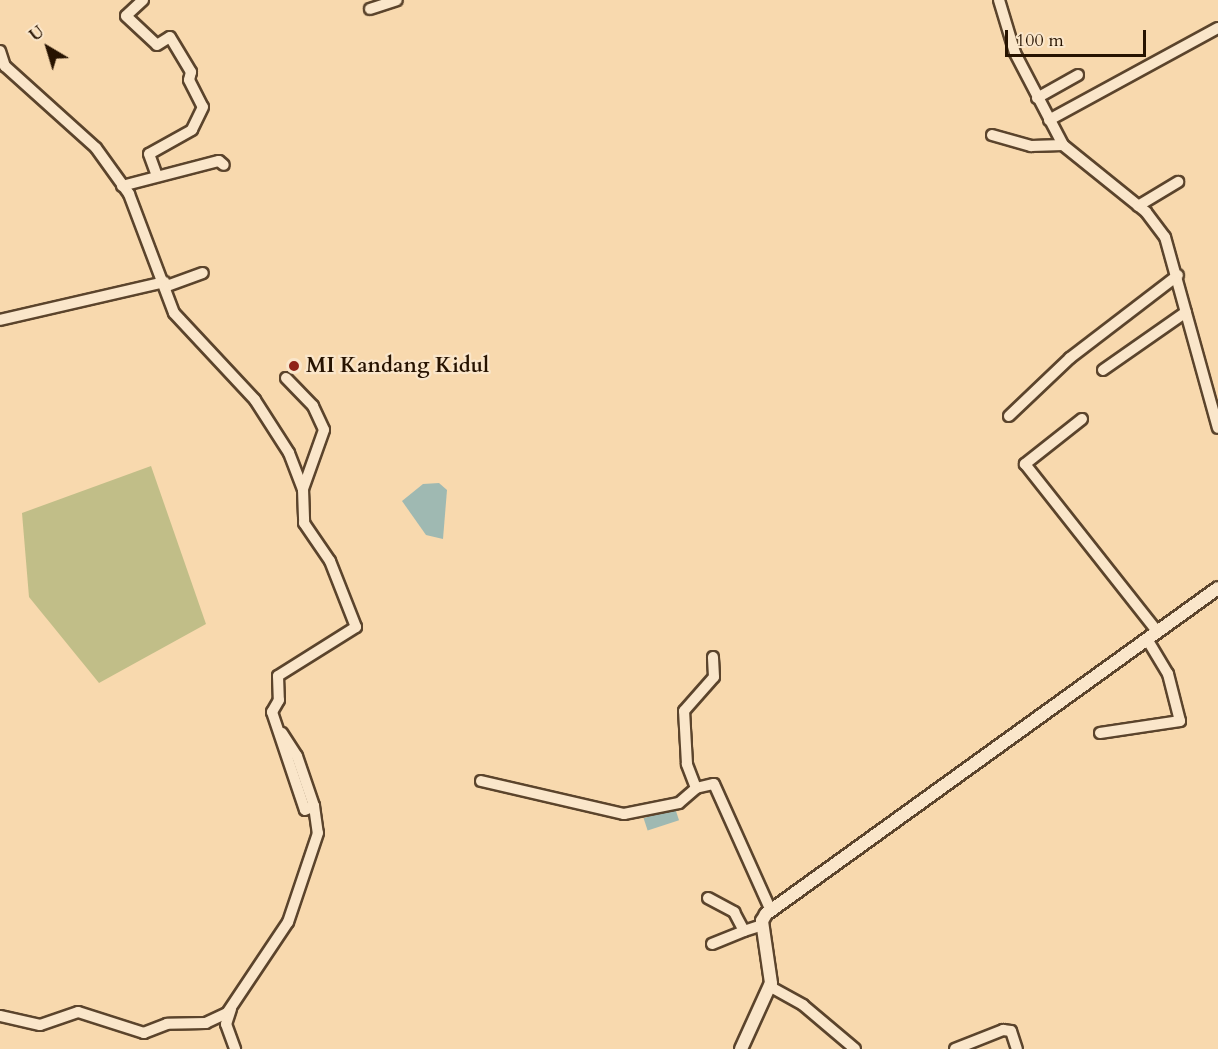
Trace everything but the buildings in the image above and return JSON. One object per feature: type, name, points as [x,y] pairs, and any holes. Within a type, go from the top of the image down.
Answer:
[{"type":"street","points":[[143,0],[126,16],[157,45],[170,37],[191,72],[203,107],[192,130],[149,154],[156,176]]},
{"type":"street","points":[[370,9],[396,0]]},
{"type":"street","points":[[999,0],[1015,53],[1063,145],[1138,206],[1162,231],[1178,275],[1218,428]]},
{"type":"street","points":[[1049,120],[1218,28]]},
{"type":"street","points":[[0,51],[5,66],[96,148],[122,186],[182,324],[264,412],[289,453],[303,489],[304,523],[330,561],[357,627],[278,676],[275,723],[304,810],[314,806],[318,832],[288,922],[232,1006],[226,1024],[235,1049]]},
{"type":"street","points":[[1037,98],[1078,75]]},
{"type":"street","points":[[992,135],[1031,146],[1063,145]]},
{"type":"street","points":[[122,186],[219,161],[224,165]]},
{"type":"street","points":[[1138,206],[1178,182]]},
{"type":"street","points":[[0,320],[166,284],[202,273]]},
{"type":"street","points":[[1009,416],[1070,358],[1178,275]]},
{"type":"street","points":[[1102,370],[1186,312]]},
{"type":"street","points":[[286,378],[313,406],[324,430],[303,489]]},
{"type":"street","points":[[1082,419],[1025,464],[1157,631]]},
{"type":"street","points":[[712,944],[762,925],[771,911],[1218,588]]},
{"type":"street","points":[[1100,733],[1180,721],[1168,674],[1146,639]]},
{"type":"street","points":[[696,788],[687,764],[684,711],[714,677],[713,657]]},
{"type":"street","points":[[481,781],[624,814],[679,803],[696,788],[715,785],[771,911]]},
{"type":"street","points":[[708,898],[734,912],[744,931]]},
{"type":"street","points":[[741,1049],[769,986],[762,925]]},
{"type":"street","points":[[769,986],[803,1005],[855,1049]]},
{"type":"street","points":[[0,1016],[40,1025],[78,1012],[144,1033],[167,1024],[206,1023],[232,1006]]},
{"type":"street","points":[[956,1049],[1003,1030],[1011,1031],[1017,1049]]},
{"type":"shaded area","points":[[151,466],[206,624],[99,683],[29,597],[22,513]]},
{"type":"water","points":[[439,483],[447,490],[443,539],[426,535],[402,501],[423,484]]},
{"type":"water","points":[[675,808],[679,820],[648,831],[644,818]]},
{"type":"place","name":"MI Kandang Kidul","points":[[294,366]]}]
